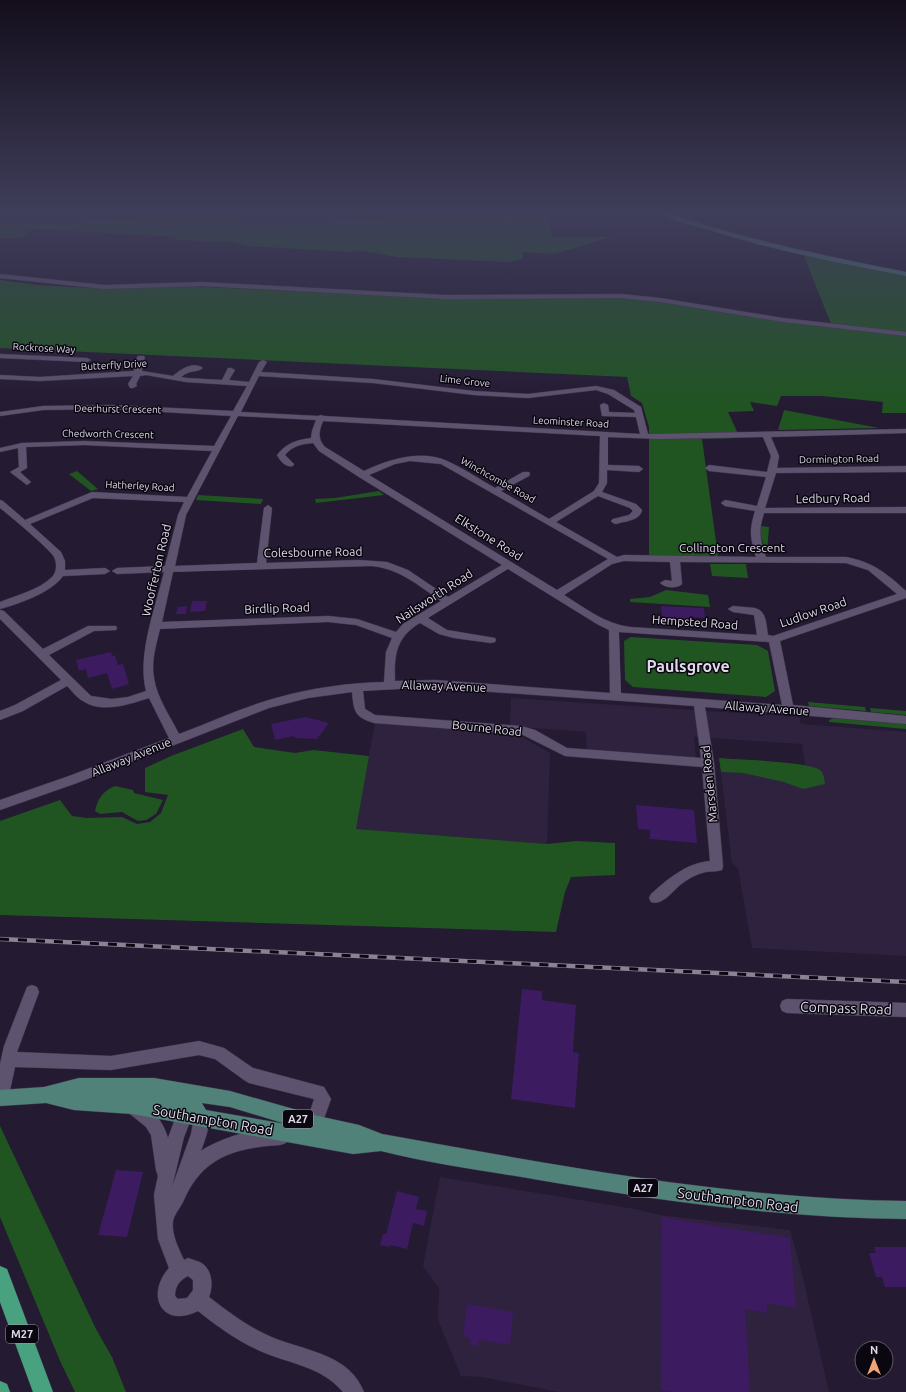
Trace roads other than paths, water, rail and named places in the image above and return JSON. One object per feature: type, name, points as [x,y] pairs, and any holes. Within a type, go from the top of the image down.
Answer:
[{"type":"highway","name":"M27","points":[[0,1276],[43,1392]]},
{"type":"main road","name":"Southampton Road","points":[[1,1098],[44,1095],[79,1086],[154,1086],[214,1096],[313,1133],[353,1145],[382,1143],[624,1185],[740,1201],[826,1209],[906,1210]]},
{"type":"main road","points":[[91,1086],[124,1093],[177,1099],[193,1112],[205,1097],[214,1096]]},
{"type":"main road","name":"Southampton Road","points":[[44,1095],[74,1101],[105,1102],[193,1112],[313,1133]]},
{"type":"street","points":[[20,278],[110,287],[202,284],[438,296],[621,296],[660,300],[783,320],[906,334]]},
{"type":"street","name":"Rockrose Way","points":[[0,356],[88,358],[77,373],[77,377]]},
{"type":"street","points":[[133,386],[132,384],[138,373],[138,363],[141,358]]},
{"type":"street","name":"Woofferton Road","points":[[176,740],[152,693],[148,677],[149,654],[182,515],[263,362]]},
{"type":"street","points":[[175,378],[186,370],[198,368]]},
{"type":"street","points":[[224,383],[231,370]]},
{"type":"street","name":"Butterfly Drive","points":[[0,377],[40,379],[138,373],[158,374],[175,378],[224,383],[252,384]]},
{"type":"street","name":"Lime Grove","points":[[257,374],[373,381],[474,393],[528,396],[596,388],[618,395],[638,409],[640,415]]},
{"type":"street","points":[[604,405],[605,414],[640,415],[645,436]]},
{"type":"street","name":"Deerhurst Crescent","points":[[0,414],[26,410],[112,407],[236,413]]},
{"type":"street","name":"Leominster Road","points":[[236,413],[645,436],[906,431]]},
{"type":"street","points":[[290,464],[283,459],[282,455],[284,450],[291,445],[315,440],[315,432],[321,417]]},
{"type":"street","points":[[550,522],[597,493],[603,483],[605,467],[604,434]]},
{"type":"street","points":[[762,560],[755,537],[755,528],[772,473],[775,456],[766,434]]},
{"type":"street","name":"Elkstone Road","points":[[315,440],[322,449],[362,475],[601,622],[614,628]]},
{"type":"street","name":"Chedworth Crescent","points":[[0,450],[22,445],[84,443],[216,449]]},
{"type":"street","points":[[22,445],[23,468],[14,472],[27,482]]},
{"type":"street","name":"Winchcombe Road","points":[[362,475],[393,461],[408,458],[426,458],[443,462],[616,560]]},
{"type":"street","points":[[605,467],[639,469]]},
{"type":"street","name":"Dormington Road","points":[[709,468],[772,473],[906,469]]},
{"type":"street","points":[[496,491],[526,474]]},
{"type":"street","points":[[597,493],[633,506],[638,510],[637,514],[632,518],[616,521]]},
{"type":"street","name":"Hatherley Road","points":[[23,524],[92,495],[189,500]]},
{"type":"street","points":[[0,503],[58,554],[61,563],[60,573],[50,584],[0,606]]},
{"type":"street","name":"Ledbury Road","points":[[725,504],[768,511],[906,510]]},
{"type":"street","points":[[261,566],[268,508]]},
{"type":"street","name":"Collington Crescent","points":[[557,595],[609,562],[624,558],[675,560],[855,561],[875,568],[905,594]]},
{"type":"street","points":[[665,583],[676,584],[675,560]]},
{"type":"street","name":"Colesbourne Road","points":[[117,571],[359,563],[379,564],[392,567],[403,572],[447,601]]},
{"type":"street","name":"Nailsworth Road","points":[[390,684],[389,657],[392,644],[407,626],[508,565]]},
{"type":"street","points":[[60,573],[105,571]]},
{"type":"street","name":"Ludlow Road","points":[[788,709],[769,639],[905,594]]},
{"type":"street","points":[[733,609],[755,611],[759,614],[769,639]]},
{"type":"street","points":[[0,614],[88,699],[96,702],[119,703],[152,693]]},
{"type":"street","name":"Birdlip Road","points":[[156,626],[328,618],[357,622],[398,636]]},
{"type":"street","points":[[420,618],[443,632],[491,640]]},
{"type":"street","points":[[42,654],[92,628],[112,628]]},
{"type":"street","points":[[614,628],[616,697]]},
{"type":"street","name":"Hempsted Road","points":[[614,628],[769,639]]},
{"type":"street","points":[[0,716],[19,708],[68,681]]},
{"type":"street","name":"Allaway Avenue","points":[[0,805],[45,790],[266,705],[328,690],[357,687],[390,684],[435,684],[788,709],[906,720]]},
{"type":"street","name":"Bourne Road","points":[[357,687],[360,711],[366,716],[374,719],[521,730],[531,733],[565,752],[708,763]]},
{"type":"street","name":"Marsden Road","points":[[656,898],[689,871],[697,868],[717,866],[708,763],[699,703]]},
{"type":"street","points":[[1,1098],[11,1046],[32,992]]},
{"type":"street","name":"Compass Road","points":[[787,1006],[906,1010]]},
{"type":"street","points":[[9,1059],[111,1063],[199,1048],[219,1053],[249,1075],[319,1092],[323,1100],[313,1133],[268,1137],[218,1148],[201,1159],[188,1174],[182,1184]]},
{"type":"street","points":[[132,1105],[151,1120],[160,1135],[165,1181]]},
{"type":"street","points":[[178,1270],[168,1246],[162,1195],[176,1137],[193,1112]]},
{"type":"street","points":[[165,1219],[175,1204],[199,1132],[193,1112]]},
{"type":"street","points":[[183,1268],[192,1268],[200,1273],[203,1285],[198,1300],[194,1304],[184,1308],[174,1306],[170,1303],[167,1298],[167,1286],[170,1279],[178,1270],[183,1268]]},
{"type":"street","points":[[198,1300],[241,1332],[255,1340],[266,1345],[308,1357],[330,1367],[344,1378],[355,1392]]},
{"type":"railway","points":[[0,939],[906,982]]},
{"type":"district","name":"Paulsgrove","points":[[688,666]]}]
